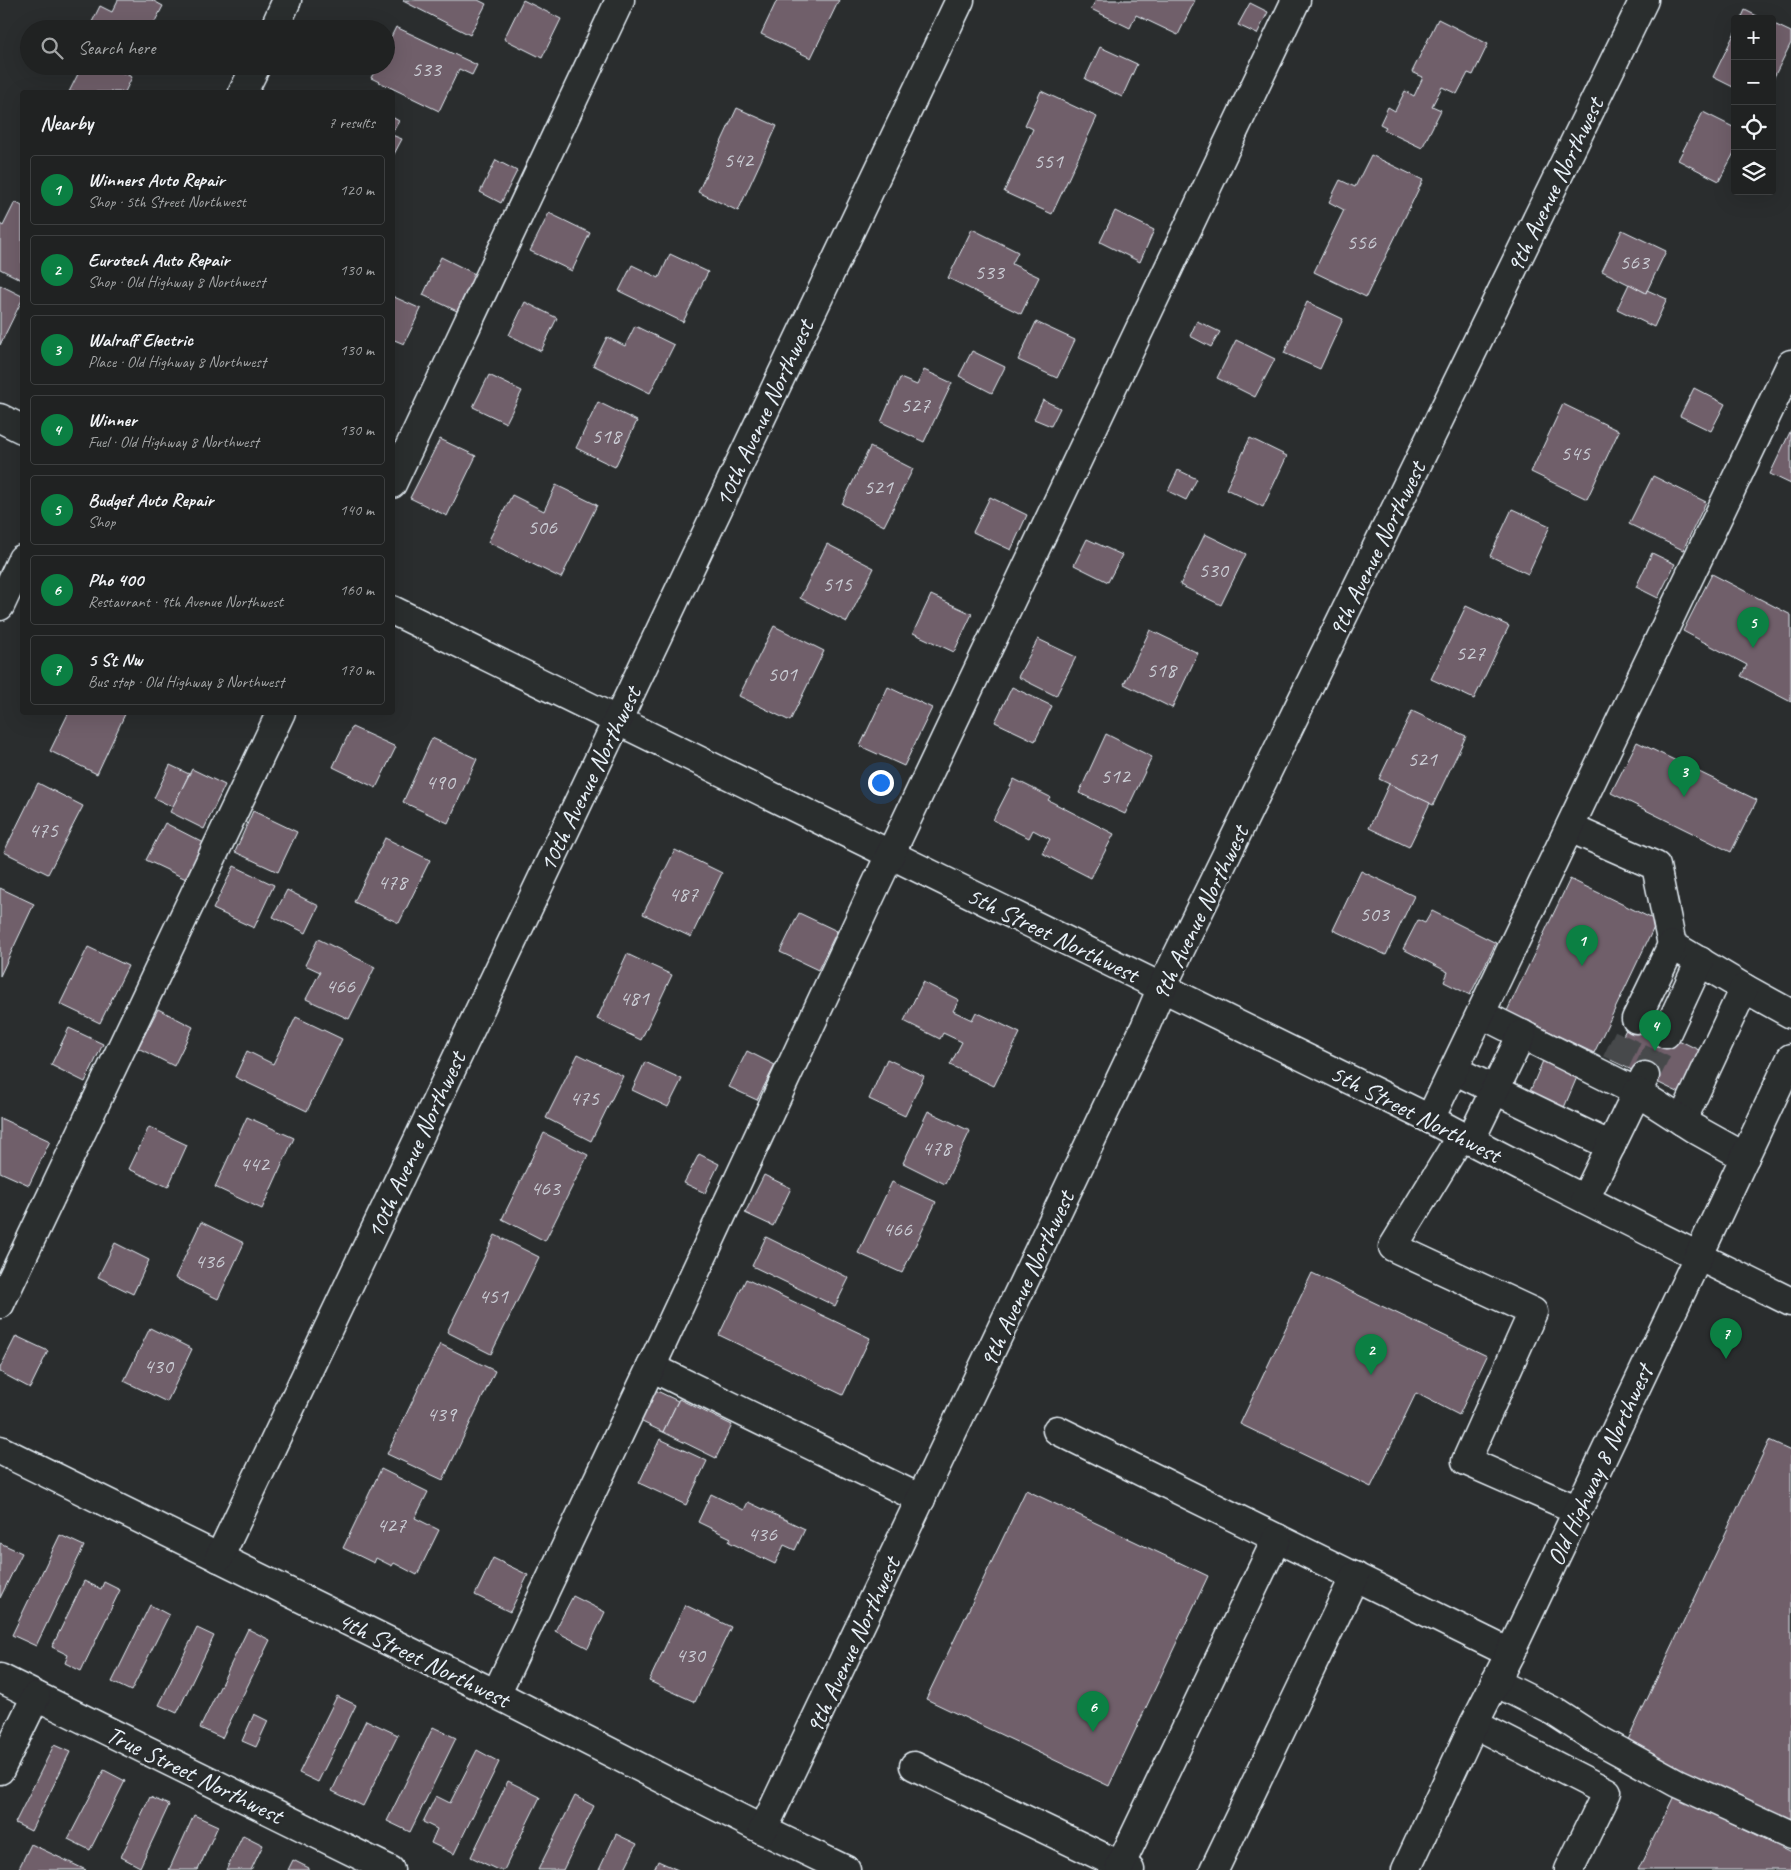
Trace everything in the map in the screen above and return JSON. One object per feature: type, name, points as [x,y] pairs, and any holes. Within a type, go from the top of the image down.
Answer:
[{"type":"street","points":[[278,20],[287,0]]},
{"type":"street","points":[[395,478],[620,0]]},
{"type":"street","name":"10th Avenue Northwest","points":[[219,1558],[960,0]]},
{"type":"street","points":[[496,1694],[1296,0]]},
{"type":"street","name":"9th Avenue Northwest","points":[[763,1830],[1145,1027],[1162,987],[1644,0]]},
{"type":"street","points":[[244,90],[252,75]]},
{"type":"street","points":[[1430,1120],[1791,364]]},
{"type":"street","points":[[0,418],[20,428]]},
{"type":"street","points":[[0,606],[20,563]]},
{"type":"street","name":"5th Street Northwest","points":[[395,611],[1162,987],[1430,1120],[1585,1199],[1620,1219],[1791,1302]]},
{"type":"street","points":[[0,1304],[280,715]]},
{"type":"street","points":[[1570,828],[1656,866],[1672,945],[1636,1019]]},
{"type":"street","points":[[1672,945],[1791,1014]]},
{"type":"street","points":[[1666,1034],[1700,961]]},
{"type":"street","points":[[1682,1121],[1744,988]]},
{"type":"street","points":[[1481,1014],[1522,1034],[1613,1070],[1641,1084],[1682,1121],[1745,1157]]},
{"type":"street","points":[[1522,1034],[1495,1090],[1465,1139],[1393,1247],[1533,1312],[1466,1462],[1578,1510]]},
{"type":"street","name":"Old Highway 8 Northwest","points":[[1406,1870],[1791,1058]]},
{"type":"street","points":[[1454,1070],[1611,1146]]},
{"type":"street","points":[[1585,1199],[1641,1084]]},
{"type":"street","points":[[651,1367],[921,1499]]},
{"type":"street","points":[[1057,1430],[1510,1653]]},
{"type":"street","name":"4th Street Northwest","points":[[0,1450],[496,1694],[763,1830],[846,1870]]},
{"type":"street","points":[[914,1766],[1125,1868],[1277,1538]]},
{"type":"street","points":[[1214,1870],[1355,1576]]},
{"type":"street","name":"True Street Northwest","points":[[0,1678],[390,1870]]},
{"type":"street","points":[[1495,1682],[1552,1710],[1590,1735],[1676,1783],[1791,1834]]},
{"type":"street","points":[[0,1770],[36,1696]]},
{"type":"street","points":[[1474,1724],[1607,1792],[1569,1870]]},
{"type":"building","points":[[118,0],[152,0],[163,6],[156,20],[93,20],[100,6],[112,12]]},
{"type":"building","points":[[404,0],[478,0],[486,4],[470,35]]},
{"type":"building","points":[[523,0],[561,19],[542,58],[504,39]]},
{"type":"building","points":[[777,0],[839,0],[811,58],[761,34]]},
{"type":"building","points":[[1096,0],[1195,0],[1178,35],[1136,15],[1130,28],[1091,9]]},
{"type":"building","points":[[1250,3],[1268,12],[1257,34],[1238,25]]},
{"type":"building","points":[[1745,10],[1755,15],[1743,15]]},
{"type":"building","points":[[1438,19],[1488,44],[1473,75],[1468,73],[1457,94],[1442,87],[1432,106],[1441,110],[1422,148],[1384,130],[1386,127],[1380,124],[1388,107],[1395,111],[1405,91],[1414,96],[1423,77],[1412,72]]},
{"type":"building","points":[[1776,25],[1791,32],[1791,43],[1776,73]]},
{"type":"building","points":[[396,27],[477,65],[472,75],[459,69],[439,111],[371,78],[372,75],[395,75]]},
{"type":"building","points":[[1731,40],[1731,86],[1713,77]]},
{"type":"building","points":[[1100,47],[1137,64],[1122,97],[1085,79]]},
{"type":"building","points":[[78,75],[128,75],[132,77],[126,90],[70,90]]},
{"type":"building","points":[[1041,91],[1097,117],[1052,214],[1004,192],[1033,129],[1025,125]]},
{"type":"building","points":[[737,108],[777,126],[738,211],[698,192]]},
{"type":"building","points":[[1703,112],[1731,126],[1731,158],[1719,181],[1678,160]]},
{"type":"building","points":[[395,119],[399,121],[395,128]]},
{"type":"building","points":[[395,136],[402,139],[395,152]]},
{"type":"building","points":[[1371,155],[1423,180],[1366,297],[1314,272],[1344,210],[1329,202],[1340,180],[1355,187]]},
{"type":"building","points":[[496,160],[517,171],[501,203],[480,192]]},
{"type":"building","points":[[15,202],[20,205],[20,279],[0,269],[0,224],[3,226]]},
{"type":"building","points":[[1115,211],[1154,230],[1140,262],[1100,242]]},
{"type":"building","points":[[549,213],[590,233],[572,271],[530,251]]},
{"type":"building","points":[[972,229],[1018,252],[1012,264],[1039,277],[1021,314],[948,278]]},
{"type":"building","points":[[1622,230],[1666,251],[1646,293],[1602,271]]},
{"type":"building","points":[[670,254],[708,272],[683,322],[619,291],[632,265],[659,278]]},
{"type":"building","points":[[441,257],[475,274],[457,311],[423,295]]},
{"type":"building","points":[[1629,284],[1646,293],[1647,290],[1667,299],[1654,327],[1617,309]]},
{"type":"building","points":[[0,285],[20,295],[20,304],[0,345]]},
{"type":"building","points":[[395,297],[421,309],[404,344],[395,340]]},
{"type":"building","points":[[525,302],[557,318],[541,351],[509,335]]},
{"type":"building","points":[[1307,302],[1343,319],[1320,369],[1284,353]]},
{"type":"building","points":[[1197,321],[1220,332],[1211,347],[1190,336]]},
{"type":"building","points":[[1036,322],[1075,340],[1057,378],[1018,360]]},
{"type":"building","points":[[635,326],[674,345],[650,393],[593,365],[607,337],[625,346]]},
{"type":"building","points":[[1236,340],[1275,359],[1255,397],[1217,378]]},
{"type":"building","points":[[972,351],[1005,367],[992,393],[959,376]]},
{"type":"building","points":[[924,370],[952,383],[924,442],[881,422],[900,378],[917,385]]},
{"type":"building","points":[[489,375],[522,391],[506,423],[473,407]]},
{"type":"building","points":[[1694,388],[1725,404],[1711,431],[1680,416]]},
{"type":"building","points":[[1043,400],[1060,408],[1051,426],[1034,419]]},
{"type":"building","points":[[598,402],[637,421],[615,467],[576,448]]},
{"type":"building","points":[[1563,404],[1619,431],[1587,499],[1531,472]]},
{"type":"building","points":[[1791,430],[1791,484],[1770,474]]},
{"type":"building","points":[[1250,438],[1287,456],[1263,507],[1226,489]]},
{"type":"building","points":[[440,439],[476,456],[447,516],[410,498]]},
{"type":"building","points":[[870,447],[913,469],[884,526],[842,504]]},
{"type":"building","points":[[1178,470],[1197,479],[1186,500],[1168,491]]},
{"type":"building","points":[[1653,476],[1706,502],[1683,550],[1629,524]]},
{"type":"building","points":[[556,485],[597,505],[561,578],[488,542],[512,495],[544,511]]},
{"type":"building","points":[[990,497],[1027,515],[1011,550],[973,532]]},
{"type":"building","points":[[1512,509],[1550,526],[1528,574],[1490,556]]},
{"type":"building","points":[[1205,534],[1246,554],[1221,605],[1180,585]]},
{"type":"building","points":[[1087,539],[1122,555],[1108,582],[1074,565]]},
{"type":"building","points":[[827,544],[874,568],[847,622],[800,598]]},
{"type":"building","points":[[1652,553],[1675,564],[1658,598],[1636,587]]},
{"type":"building","points":[[1712,574],[1791,615],[1791,702],[1741,676],[1747,665],[1683,631]]},
{"type":"building","points":[[931,595],[972,614],[954,652],[913,633]]},
{"type":"building","points":[[1466,606],[1509,626],[1474,699],[1431,679]]},
{"type":"building","points":[[774,626],[824,651],[790,721],[739,696]]},
{"type":"building","points":[[1150,630],[1198,653],[1172,708],[1124,684]]},
{"type":"building","points":[[1038,639],[1076,657],[1056,696],[1018,677]]},
{"type":"building","points":[[888,687],[932,708],[904,766],[860,746]]},
{"type":"building","points":[[1012,687],[1052,706],[1035,741],[995,722]]},
{"type":"building","points":[[1412,711],[1466,736],[1433,805],[1379,779]]},
{"type":"building","points":[[68,715],[125,715],[97,774],[50,751]]},
{"type":"building","points":[[352,727],[396,747],[376,788],[333,767]]},
{"type":"building","points":[[1106,734],[1152,757],[1125,814],[1079,793]]},
{"type":"building","points":[[432,738],[477,759],[448,823],[403,802]]},
{"type":"building","points":[[1637,742],[1757,800],[1731,852],[1611,793]]},
{"type":"building","points":[[170,765],[189,774],[173,807],[154,798]]},
{"type":"building","points":[[192,769],[225,785],[204,829],[170,812]]},
{"type":"building","points":[[1014,779],[1050,797],[1048,800],[1114,834],[1091,878],[1042,853],[1050,839],[1033,830],[1029,838],[993,820]]},
{"type":"building","points":[[38,783],[83,806],[48,874],[4,852]]},
{"type":"building","points":[[1389,784],[1430,803],[1409,847],[1369,828]]},
{"type":"building","points":[[253,811],[297,832],[278,872],[235,852]]},
{"type":"building","points":[[165,823],[204,843],[186,879],[146,860]]},
{"type":"building","points":[[385,838],[430,860],[399,923],[354,902]]},
{"type":"building","points":[[675,850],[722,873],[691,937],[643,914]]},
{"type":"building","points":[[234,866],[274,885],[254,928],[213,909]]},
{"type":"building","points":[[1361,871],[1414,896],[1386,955],[1333,930]]},
{"type":"building","points":[[1570,879],[1657,921],[1594,1053],[1507,1011]]},
{"type":"building","points":[[0,888],[34,904],[0,976]]},
{"type":"building","points":[[287,890],[319,906],[306,933],[273,917]]},
{"type":"building","points":[[1432,911],[1496,943],[1470,995],[1444,982],[1448,972],[1403,949],[1418,920],[1425,923]]},
{"type":"building","points":[[799,913],[837,931],[818,970],[780,952]]},
{"type":"building","points":[[318,939],[375,967],[349,1019],[306,999],[320,972],[305,965]]},
{"type":"building","points":[[88,947],[128,966],[100,1023],[60,1004]]},
{"type":"building","points":[[627,954],[672,975],[641,1040],[597,1019]]},
{"type":"building","points":[[923,982],[959,1000],[953,1011],[972,1020],[976,1012],[1020,1033],[994,1086],[950,1065],[962,1042],[943,1033],[940,1039],[904,1021]]},
{"type":"building","points":[[158,1009],[193,1027],[174,1066],[138,1048]]},
{"type":"building","points":[[296,1017],[342,1039],[307,1111],[235,1077],[247,1051],[273,1064]]},
{"type":"building","points":[[1632,1017],[1707,1054],[1686,1096],[1611,1060]]},
{"type":"building","points":[[69,1028],[103,1044],[85,1082],[51,1065]]},
{"type":"building","points":[[747,1051],[775,1065],[757,1100],[729,1087]]},
{"type":"building","points":[[578,1054],[623,1076],[591,1141],[546,1118]]},
{"type":"building","points":[[1545,1056],[1580,1070],[1563,1110],[1528,1096]]},
{"type":"building","points":[[887,1059],[924,1076],[905,1116],[869,1099]]},
{"type":"building","points":[[645,1062],[682,1079],[668,1107],[632,1090]]},
{"type":"building","points":[[928,1111],[970,1131],[945,1184],[903,1163]]},
{"type":"building","points":[[247,1117],[294,1138],[262,1209],[215,1187]]},
{"type":"building","points":[[0,1118],[50,1141],[29,1185],[0,1172]]},
{"type":"building","points":[[149,1127],[187,1145],[168,1187],[129,1169]]},
{"type":"building","points":[[544,1133],[588,1155],[545,1241],[502,1219]]},
{"type":"building","points":[[699,1154],[719,1164],[705,1193],[684,1183]]},
{"type":"building","points":[[764,1175],[791,1188],[773,1226],[745,1213]]},
{"type":"building","points":[[892,1182],[936,1202],[902,1273],[858,1253]]},
{"type":"building","points":[[201,1222],[244,1243],[218,1299],[175,1278]]},
{"type":"building","points":[[495,1235],[539,1257],[491,1354],[447,1332]]},
{"type":"building","points":[[766,1237],[849,1278],[835,1306],[752,1266]]},
{"type":"building","points":[[115,1243],[149,1260],[133,1294],[98,1277]]},
{"type":"building","points":[[1312,1273],[1487,1356],[1459,1415],[1416,1393],[1371,1487],[1240,1424]]},
{"type":"building","points":[[746,1279],[870,1338],[843,1395],[719,1335]]},
{"type":"building","points":[[150,1328],[192,1349],[167,1402],[124,1381]]},
{"type":"building","points":[[16,1336],[48,1351],[30,1388],[0,1372],[0,1368]]},
{"type":"building","points":[[440,1344],[495,1371],[443,1480],[387,1454]]},
{"type":"building","points":[[653,1389],[678,1401],[663,1432],[638,1420]]},
{"type":"building","points":[[679,1399],[732,1425],[716,1458],[663,1432]]},
{"type":"building","points":[[660,1439],[707,1461],[686,1505],[639,1483]]},
{"type":"building","points":[[1769,1441],[1791,1451],[1791,1821],[1626,1744]]},
{"type":"building","points":[[381,1469],[428,1492],[415,1518],[439,1530],[417,1575],[394,1563],[392,1566],[376,1558],[374,1563],[343,1548]]},
{"type":"building","points":[[1026,1490],[1208,1576],[1109,1786],[926,1699]]},
{"type":"building","points":[[711,1494],[744,1510],[748,1502],[805,1529],[795,1550],[784,1545],[775,1564],[729,1542],[731,1538],[698,1522]]},
{"type":"building","points":[[60,1535],[84,1546],[36,1646],[12,1635]]},
{"type":"building","points":[[0,1543],[22,1553],[0,1598]]},
{"type":"building","points":[[493,1558],[528,1575],[510,1612],[475,1595]]},
{"type":"building","points":[[84,1581],[101,1589],[104,1582],[120,1590],[81,1671],[65,1663],[68,1655],[52,1647]]},
{"type":"building","points":[[573,1596],[605,1612],[588,1648],[555,1631]]},
{"type":"building","points":[[150,1605],[169,1615],[131,1691],[112,1682]]},
{"type":"building","points":[[685,1605],[731,1627],[695,1702],[649,1681]]},
{"type":"building","points":[[197,1628],[214,1636],[177,1713],[159,1705]]},
{"type":"building","points":[[248,1629],[270,1640],[222,1738],[200,1728]]},
{"type":"building","points":[[337,1696],[356,1705],[318,1782],[299,1773]]},
{"type":"building","points":[[254,1714],[268,1721],[256,1747],[242,1741]]},
{"type":"building","points":[[366,1720],[398,1735],[363,1806],[332,1791]]},
{"type":"building","points":[[433,1727],[456,1738],[410,1832],[387,1821]]},
{"type":"building","points":[[54,1745],[70,1752],[31,1831],[15,1823]]},
{"type":"building","points":[[477,1750],[499,1762],[454,1854],[431,1843],[437,1829],[423,1822],[436,1796],[450,1803]]},
{"type":"building","points":[[104,1770],[125,1781],[90,1850],[68,1839]]},
{"type":"building","points":[[508,1781],[540,1797],[504,1870],[498,1870],[471,1857]]},
{"type":"building","points":[[575,1796],[594,1806],[563,1870],[538,1870]]},
{"type":"building","points":[[1674,1796],[1791,1853],[1791,1870],[1638,1870]]},
{"type":"building","points":[[150,1797],[169,1805],[140,1867],[121,1857]]},
{"type":"building","points":[[194,1815],[218,1826],[198,1870],[169,1870]]},
{"type":"building","points":[[616,1834],[637,1844],[624,1870],[599,1870]]},
{"type":"building","points":[[243,1835],[263,1845],[251,1870],[226,1870]]},
{"type":"building","points":[[31,1844],[86,1870],[18,1870]]},
{"type":"building","points":[[293,1860],[309,1868],[308,1870],[288,1870]]},
{"type":"building","points":[[658,1861],[678,1870],[654,1870]]},
{"type":"tunnel","points":[[1616,1062],[1636,1019]]},
{"type":"tunnel","points":[[1645,1076],[1666,1034]]},
{"type":"place","name":"Budget Auto Repair","points":[[1753,648]]},
{"type":"place","name":"Walraff Electric","points":[[1684,797]]},
{"type":"place","name":"Winners Auto Repair","points":[[1582,966]]},
{"type":"place","name":"Winner","points":[[1655,1051]]},
{"type":"place","name":"5 St Nw","points":[[1726,1359]]},
{"type":"place","name":"Eurotech Auto Repair","points":[[1371,1375]]},
{"type":"place","name":"Pho 400","points":[[1093,1732]]}]
